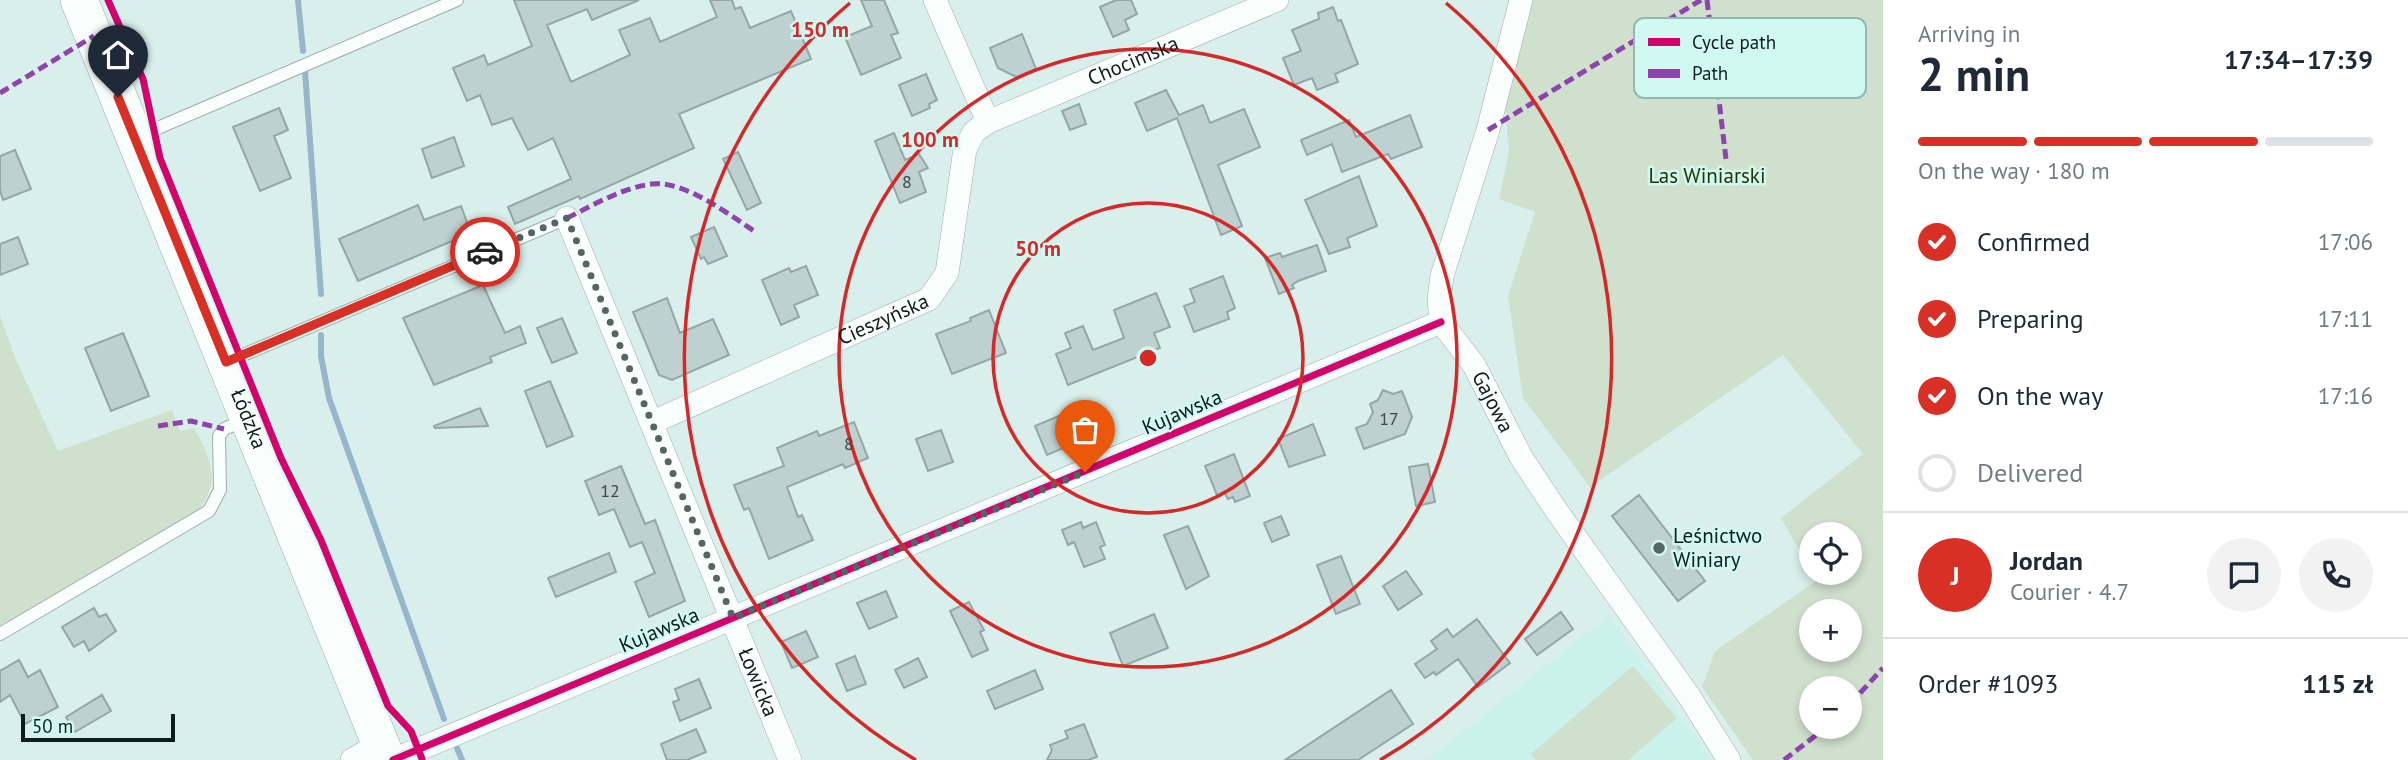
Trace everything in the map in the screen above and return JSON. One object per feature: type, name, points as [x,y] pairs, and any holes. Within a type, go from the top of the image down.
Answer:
[{"type":"main road","name":"Łódzka","points":[[79,0],[226,362],[378,756]]},
{"type":"street","points":[[935,0],[988,122]]},
{"type":"street","name":"Chocimska","points":[[988,122],[1278,0]]},
{"type":"street","points":[[1441,322],[1439,299],[1442,276],[1488,130],[1521,0]]},
{"type":"street","name":"Cieszyńska","points":[[653,422],[929,299],[947,273],[965,149],[974,132],[988,122]]},
{"type":"street","name":"Łowicka","points":[[567,218],[790,760]]},
{"type":"street","name":"Kujawska","points":[[378,756],[733,618],[1441,322]]},
{"type":"street","name":"Gajowa","points":[[1441,322],[1474,365],[1505,428],[1542,489],[1689,696],[1729,760]]},
{"type":"lane","points":[[135,138],[457,0]]},
{"type":"lane","points":[[226,362],[567,218]]},
{"type":"lane","points":[[0,634],[209,511],[220,490],[219,436],[224,429],[248,418]]},
{"type":"shaded area","points":[[1609,615],[1711,760],[1427,760]]},
{"type":"green space","name":"Las Winiarski","points":[[1530,0],[1883,0],[1883,760],[1753,760],[1702,687],[1715,651],[1810,585],[1862,585],[1862,522],[1799,522],[1799,550],[1781,518],[1863,454],[1783,355],[1590,487],[1523,398],[1508,296],[1535,212],[1499,199],[1509,152],[1505,103]]},
{"type":"green space","points":[[0,315],[16,360],[58,451],[172,410],[180,431],[194,428],[209,459],[212,479],[210,489],[198,511],[0,626]]},
{"type":"green space","points":[[1633,666],[1677,718],[1628,760],[1536,760],[1531,754]]},
{"type":"building","points":[[514,0],[639,0],[592,20],[587,9],[547,25],[571,82],[630,55],[619,30],[650,18],[660,42],[717,17],[710,0],[732,0],[735,9],[741,7],[750,28],[791,11],[811,59],[679,114],[694,148],[580,199],[579,196],[515,224],[508,207],[571,179],[553,138],[528,150],[512,118],[492,125],[480,95],[467,101],[453,68],[484,55],[488,65],[532,46]]},
{"type":"building","points":[[861,0],[884,0],[898,33],[891,35],[901,58],[861,75],[845,37],[872,26]]},
{"type":"building","points":[[1116,0],[1131,0],[1137,14],[1125,20],[1129,30],[1113,37],[1100,7]]},
{"type":"building","points":[[1333,7],[1338,21],[1341,20],[1358,64],[1335,74],[1338,82],[1317,90],[1312,78],[1294,85],[1283,58],[1301,51],[1292,30],[1319,19],[1318,13]]},
{"type":"building","points":[[1022,34],[1036,69],[1016,77],[998,68],[990,48]]},
{"type":"building","points":[[926,74],[937,100],[929,104],[930,108],[912,116],[899,85]]},
{"type":"building","points":[[1166,90],[1179,115],[1203,105],[1210,123],[1244,109],[1260,147],[1218,165],[1242,226],[1221,235],[1177,118],[1147,131],[1135,103]]},
{"type":"building","points":[[1079,104],[1086,124],[1070,130],[1062,111]]},
{"type":"building","points":[[279,108],[288,130],[274,136],[291,178],[260,191],[233,127]]},
{"type":"building","points":[[1410,115],[1422,147],[1391,159],[1388,154],[1342,172],[1332,144],[1307,155],[1301,140],[1349,120],[1356,137]]},
{"type":"building","points":[[894,133],[905,160],[919,154],[928,168],[919,172],[926,192],[900,203],[875,141]]},
{"type":"building","points":[[454,137],[464,166],[432,178],[422,149]]},
{"type":"building","points":[[15,150],[31,189],[3,200],[0,190],[0,156]]},
{"type":"building","points":[[738,152],[761,203],[747,210],[723,159]]},
{"type":"building","points":[[1359,176],[1377,226],[1347,238],[1350,247],[1329,254],[1305,200]]},
{"type":"building","points":[[418,205],[424,220],[461,206],[471,233],[358,281],[339,239]]},
{"type":"building","points":[[714,227],[727,256],[708,264],[704,257],[701,259],[691,237]]},
{"type":"building","points":[[18,237],[28,264],[0,275],[0,244]]},
{"type":"building","points":[[1317,245],[1326,271],[1298,281],[1292,285],[1294,288],[1279,294],[1265,258],[1280,253],[1282,257]]},
{"type":"building","points":[[806,266],[818,295],[794,305],[799,317],[781,325],[762,280],[789,268],[791,272]]},
{"type":"building","points":[[1223,276],[1235,308],[1227,312],[1229,319],[1194,332],[1184,306],[1195,302],[1190,289]]},
{"type":"building","points":[[483,285],[505,333],[520,326],[526,343],[490,357],[492,362],[434,385],[403,318]]},
{"type":"building","points":[[1156,293],[1170,327],[1154,333],[1160,348],[1068,385],[1056,354],[1071,348],[1065,333],[1083,326],[1093,350],[1124,338],[1114,310]]},
{"type":"building","points":[[667,298],[680,333],[713,319],[729,355],[672,380],[659,375],[633,312]]},
{"type":"building","points":[[989,310],[1006,353],[952,374],[936,334],[971,321],[970,318]]},
{"type":"building","points":[[562,318],[577,353],[552,363],[537,328]]},
{"type":"building","points":[[123,333],[149,396],[111,411],[85,348]]},
{"type":"building","points":[[550,381],[573,436],[547,447],[525,391]]},
{"type":"building","points":[[1383,390],[1393,394],[1402,391],[1412,417],[1405,434],[1364,449],[1356,428],[1367,424],[1373,412],[1370,404],[1378,400]]},
{"type":"building","points":[[480,408],[488,426],[434,426]]},
{"type":"building","points":[[1075,409],[1087,438],[1047,455],[1035,426]]},
{"type":"building","points":[[854,422],[868,458],[845,468],[843,464],[787,487],[798,517],[802,515],[813,540],[769,559],[749,508],[744,510],[734,485],[784,466],[777,448],[817,431],[819,436]]},
{"type":"building","points":[[1313,424],[1325,455],[1289,467],[1278,439]]},
{"type":"building","points":[[941,430],[953,462],[928,471],[916,439]]},
{"type":"building","points":[[1234,454],[1250,496],[1235,502],[1233,497],[1228,499],[1224,492],[1217,495],[1205,466]]},
{"type":"building","points":[[1428,464],[1435,502],[1416,506],[1409,467]]},
{"type":"building","points":[[621,466],[645,524],[655,520],[685,601],[649,617],[635,582],[655,573],[642,542],[630,547],[614,509],[599,515],[585,481]]},
{"type":"building","name":"Leśnictwo Winiary","points":[[1639,495],[1705,581],[1678,601],[1612,516]]},
{"type":"building","points":[[1281,516],[1289,535],[1272,542],[1264,523]]},
{"type":"building","points":[[1081,522],[1083,528],[1096,522],[1105,545],[1100,547],[1105,559],[1084,567],[1074,542],[1068,545],[1062,530]]},
{"type":"building","points":[[1188,526],[1209,576],[1186,589],[1164,535]]},
{"type":"building","points":[[609,553],[616,572],[556,597],[548,578]]},
{"type":"building","points":[[1341,556],[1360,604],[1336,614],[1317,565]]},
{"type":"building","points":[[1406,571],[1422,594],[1398,610],[1383,586]]},
{"type":"building","points":[[886,591],[897,617],[869,629],[857,603]]},
{"type":"building","points":[[969,602],[984,630],[980,632],[988,650],[972,657],[950,611]]},
{"type":"building","points":[[94,608],[99,617],[106,614],[116,631],[89,651],[84,641],[74,647],[62,627]]},
{"type":"building","points":[[1561,612],[1573,629],[1537,655],[1525,639]]},
{"type":"building","points":[[1154,614],[1168,648],[1123,666],[1110,633]]},
{"type":"building","points":[[1477,619],[1510,663],[1478,687],[1458,659],[1436,675],[1434,672],[1425,678],[1415,664],[1437,649],[1431,641],[1447,629],[1453,637]]},
{"type":"building","points":[[806,631],[818,657],[792,668],[781,642]]},
{"type":"building","points":[[855,656],[866,684],[847,691],[836,664]]},
{"type":"building","points":[[918,658],[927,677],[904,688],[895,670]]},
{"type":"building","points":[[19,660],[28,677],[40,670],[58,707],[25,724],[10,695],[0,702],[0,671]]},
{"type":"building","points":[[1035,670],[1043,689],[995,709],[987,691]]},
{"type":"building","points":[[699,679],[711,708],[680,721],[673,702],[679,700],[675,689]]},
{"type":"building","points":[[1391,690],[1413,724],[1358,760],[1285,760]]},
{"type":"building","points":[[102,695],[111,711],[75,732],[66,717]]},
{"type":"building","points":[[1084,724],[1097,757],[1088,760],[1047,760],[1052,750],[1050,745],[1068,738],[1065,731]]},
{"type":"building","points":[[696,729],[706,752],[687,760],[667,760],[661,744]]},
{"type":"waterway","points":[[298,0],[303,51]]},
{"type":"waterway","points":[[305,71],[321,294]]},
{"type":"waterway","points":[[321,335],[321,356],[329,398],[444,719]]},
{"type":"waterway","points":[[457,748],[462,760]]},
{"type":"marked path","points":[[1672,18],[1701,0]]},
{"type":"marked path","points":[[1707,0],[1709,18]]},
{"type":"marked path","points":[[0,93],[94,36]]},
{"type":"marked path","points":[[1488,130],[1634,41]]},
{"type":"marked path","points":[[1719,98],[1726,159]]},
{"type":"marked path","points":[[567,218],[629,189],[665,184],[693,193],[757,233]]},
{"type":"marked path","points":[[158,426],[191,421],[224,429]]},
{"type":"marked path","points":[[1862,691],[1883,668]]},
{"type":"marked path","points":[[1784,760],[1811,739]]},
{"type":"cycle path","points":[[108,0],[143,79],[160,158],[281,458],[321,540],[388,706],[411,731],[422,759]]},
{"type":"cycle path","points":[[393,760],[1441,322]]},
{"type":"way so far","points":[[485,252],[567,218],[733,618],[1085,472]]},
{"type":"place","name":"Leśnictwo Winiary","points":[[1659,548]]},
{"type":"route","points":[[118,97],[226,362],[485,252]]}]
